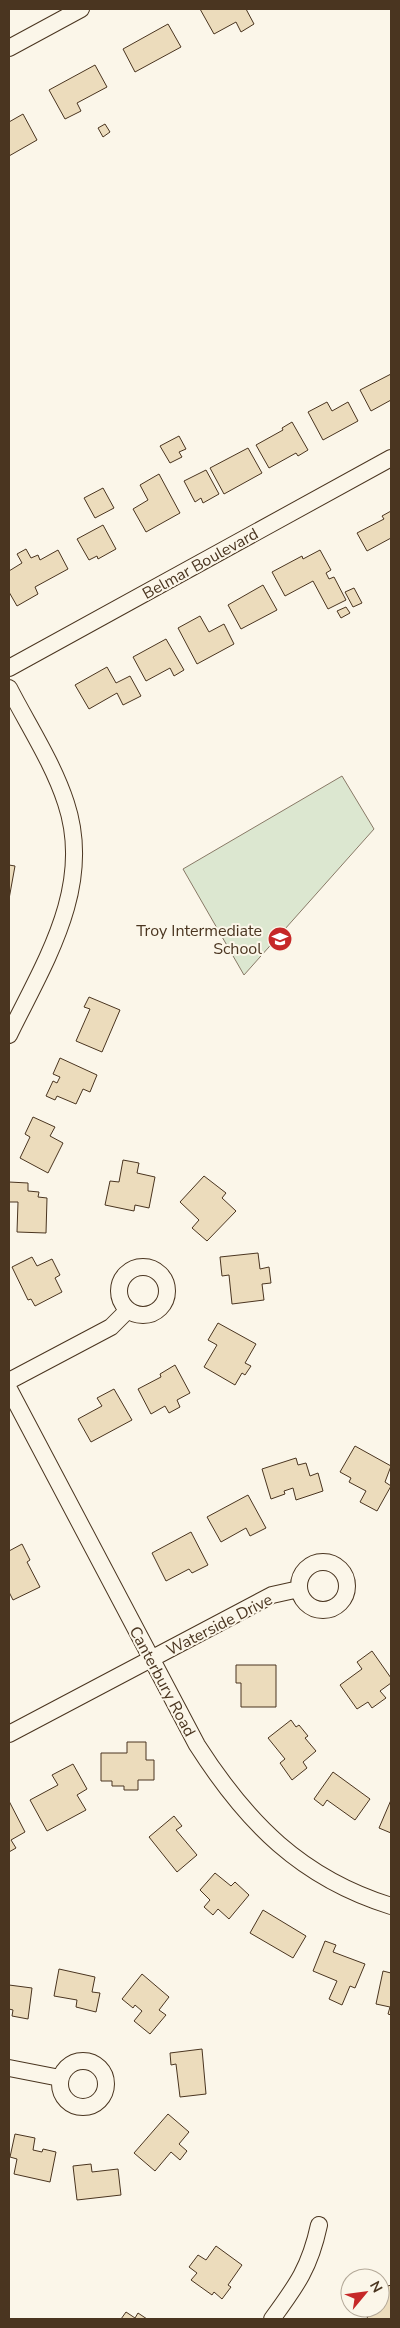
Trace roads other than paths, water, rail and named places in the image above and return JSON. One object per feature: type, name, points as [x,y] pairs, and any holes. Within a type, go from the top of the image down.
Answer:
[{"type":"street","points":[[9,48],[81,9]]},
{"type":"street","name":"Belmar Boulevard","points":[[9,668],[391,458]]},
{"type":"street","points":[[9,688],[52,771],[66,803],[75,838],[75,865],[71,894],[57,936],[9,1035]]},
{"type":"street","points":[[9,1381],[111,1327],[128,1310]]},
{"type":"street","name":"Canterbury Road","points":[[9,1389],[198,1746],[223,1786],[254,1822],[289,1854],[329,1880],[372,1900],[391,1906]]},
{"type":"street","name":"Waterside Drive","points":[[9,1734],[272,1595],[299,1589]]},
{"type":"street","points":[[9,2068],[60,2078]]},
{"type":"street","points":[[272,2319],[300,2279],[313,2253],[319,2225]]},
{"type":"place","name":"Troy Intermediate School","points":[[280,939]]}]
